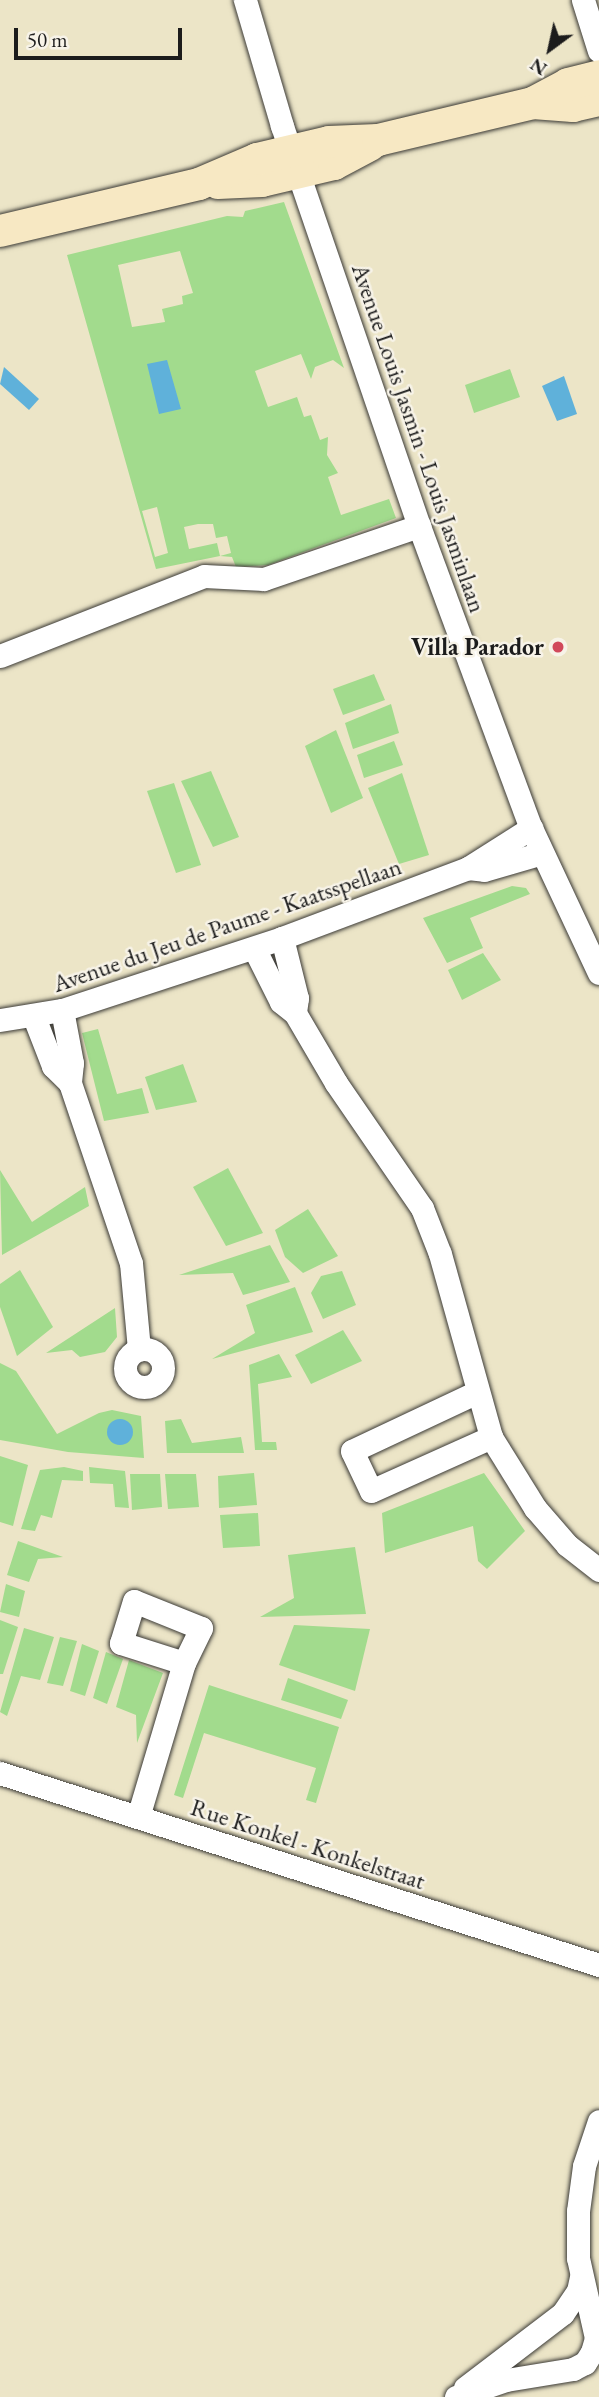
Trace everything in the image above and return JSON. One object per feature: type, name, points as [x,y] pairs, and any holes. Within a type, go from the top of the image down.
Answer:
[{"type":"street","name":"Avenue Louis Jasmin - Louis Jasminlaan","points":[[245,0],[295,161],[419,526],[531,828],[599,973]]},
{"type":"street","points":[[583,0],[599,51]]},
{"type":"street","points":[[0,231],[199,184],[262,181],[295,161],[334,164],[378,140],[533,103],[568,84],[599,76]]},
{"type":"street","points":[[533,103],[573,106],[599,100]]},
{"type":"street","points":[[0,656],[100,621],[153,594],[204,576],[264,579],[419,526]]},
{"type":"street","name":"Avenue du Jeu de Paume - Kaatsspellaan","points":[[0,1020],[34,1017],[62,1010],[282,938],[468,868],[531,828]]},
{"type":"street","name":"Avenue du Jeu de Paume - Kaatsspellaan","points":[[468,868],[484,870],[542,853]]},
{"type":"street","points":[[282,938],[297,998],[295,1013]]},
{"type":"street","points":[[254,948],[281,1002],[295,1013],[336,1083],[422,1208],[444,1267],[475,1393],[491,1437],[535,1508],[567,1545],[599,1570]]},
{"type":"street","points":[[62,1010],[72,1063],[70,1083],[131,1263],[139,1350]]},
{"type":"street","points":[[34,1017],[53,1066],[70,1083]]},
{"type":"street","points":[[475,1393],[352,1451],[371,1491],[491,1437]]},
{"type":"street","points":[[138,1817],[184,1663]]},
{"type":"street","name":"Rue Konkel - Konkelstraat","points":[[0,1773],[599,1965]]},
{"type":"street","points":[[455,2397],[563,2313],[578,2291],[581,2277],[580,2188],[599,2121]]},
{"type":"street","points":[[455,2397],[506,2380],[585,2363],[596,2339],[581,2277]]},
{"type":"green space","points":[[284,202],[344,368],[333,360],[315,367],[311,379],[301,354],[255,371],[268,407],[297,397],[304,417],[311,415],[320,440],[328,437],[327,455],[338,473],[328,477],[341,515],[389,499],[396,518],[268,565],[236,567],[232,557],[220,556],[156,569],[67,255],[227,216],[243,217],[245,211]],"holes":[[[180,251],[193,293],[182,296],[183,304],[162,309],[165,322],[132,327],[118,265]],[[157,507],[168,553],[155,557],[142,511]],[[213,524],[216,538],[227,536],[231,553],[220,556],[217,543],[189,549],[184,527]]]},
{"type":"green space","points":[[510,369],[520,397],[474,413],[465,385]]},
{"type":"green space","points":[[374,674],[385,700],[343,715],[333,689]]},
{"type":"green space","points":[[391,704],[399,733],[353,749],[345,723]]},
{"type":"green space","points":[[336,730],[363,798],[331,813],[305,746]]},
{"type":"green space","points":[[394,741],[403,765],[364,778],[357,755]]},
{"type":"green space","points":[[211,771],[239,837],[213,847],[181,781]]},
{"type":"green space","points":[[402,773],[429,855],[399,864],[368,788]]},
{"type":"green space","points":[[174,783],[201,865],[176,873],[147,791]]},
{"type":"green space","points":[[512,886],[526,888],[530,894],[470,918],[483,948],[447,963],[423,918]]},
{"type":"green space","points":[[483,953],[501,980],[462,1000],[448,970]]},
{"type":"green space","points":[[98,1029],[117,1094],[142,1088],[149,1113],[104,1121],[82,1033]]},
{"type":"green space","points":[[183,1064],[197,1102],[156,1110],[145,1077]]},
{"type":"green space","points":[[228,1168],[263,1233],[226,1246],[193,1187]]},
{"type":"green space","points":[[0,1170],[32,1222],[85,1187],[89,1206],[2,1255]]},
{"type":"green space","points":[[308,1209],[338,1256],[303,1273],[285,1257],[275,1230]]},
{"type":"green space","points":[[270,1245],[290,1282],[243,1295],[233,1273],[179,1275]]},
{"type":"green space","points":[[20,1270],[53,1327],[17,1356],[0,1307],[0,1284]]},
{"type":"green space","points":[[342,1271],[356,1305],[323,1319],[311,1293],[321,1276]]},
{"type":"green space","points":[[295,1287],[313,1332],[212,1359],[255,1333],[246,1305]]},
{"type":"green space","points":[[115,1308],[117,1337],[105,1352],[80,1357],[72,1350],[46,1353]]},
{"type":"green space","points":[[343,1330],[362,1361],[311,1384],[295,1355]]},
{"type":"green space","points":[[279,1354],[292,1377],[258,1384],[262,1442],[276,1442],[277,1450],[255,1450],[249,1365]]},
{"type":"green space","points":[[0,1363],[16,1371],[57,1434],[99,1413],[112,1410],[141,1416],[144,1458],[68,1452],[0,1440]]},
{"type":"green space","points":[[181,1419],[192,1443],[241,1437],[244,1453],[167,1453],[165,1421]]},
{"type":"green space","points":[[0,1456],[28,1465],[13,1526],[0,1522]]},
{"type":"green space","points":[[64,1467],[83,1471],[83,1481],[62,1480],[52,1518],[41,1515],[35,1531],[21,1529],[40,1470]]},
{"type":"green space","points":[[89,1467],[125,1471],[129,1508],[115,1507],[113,1484],[90,1483]]},
{"type":"green space","points":[[254,1473],[257,1505],[219,1508],[218,1476]]},
{"type":"green space","points":[[484,1473],[525,1531],[487,1569],[478,1561],[473,1526],[385,1553],[382,1513]]},
{"type":"green space","points":[[130,1474],[160,1474],[162,1507],[132,1510]]},
{"type":"green space","points":[[165,1474],[196,1474],[199,1507],[168,1509]]},
{"type":"green space","points":[[258,1513],[260,1546],[223,1548],[220,1515]]},
{"type":"green space","points":[[18,1541],[63,1557],[38,1559],[29,1582],[7,1575]]},
{"type":"green space","points":[[355,1547],[366,1614],[260,1617],[294,1598],[288,1555]]},
{"type":"green space","points":[[6,1584],[25,1591],[19,1617],[0,1612]]},
{"type":"green space","points":[[0,1620],[18,1627],[3,1674],[0,1674]]},
{"type":"green space","points":[[294,1625],[370,1629],[355,1691],[279,1665]]},
{"type":"green space","points":[[24,1628],[54,1637],[40,1680],[21,1676],[7,1716],[0,1712]]},
{"type":"green space","points":[[60,1637],[77,1641],[63,1686],[47,1683]]},
{"type":"green space","points":[[82,1644],[99,1651],[85,1696],[70,1691]]},
{"type":"green space","points":[[106,1652],[123,1659],[107,1704],[93,1698]]},
{"type":"green space","points":[[129,1660],[163,1673],[137,1743],[136,1715],[116,1707]]},
{"type":"green space","points":[[288,1678],[348,1700],[341,1719],[281,1700]]},
{"type":"green space","points":[[209,1685],[339,1727],[316,1803],[306,1800],[316,1768],[204,1733],[183,1798],[174,1795]]},
{"type":"water","points":[[167,360],[181,409],[159,414],[147,364]]},
{"type":"water","points":[[4,367],[39,399],[29,410],[0,384]]},
{"type":"water","points":[[564,376],[577,414],[557,421],[542,386]]},
{"type":"water","points":[[120,1419],[129,1423],[133,1432],[129,1441],[120,1445],[111,1441],[107,1432],[111,1423]]},
{"type":"place","name":"Villa Parador","points":[[558,647]]}]
